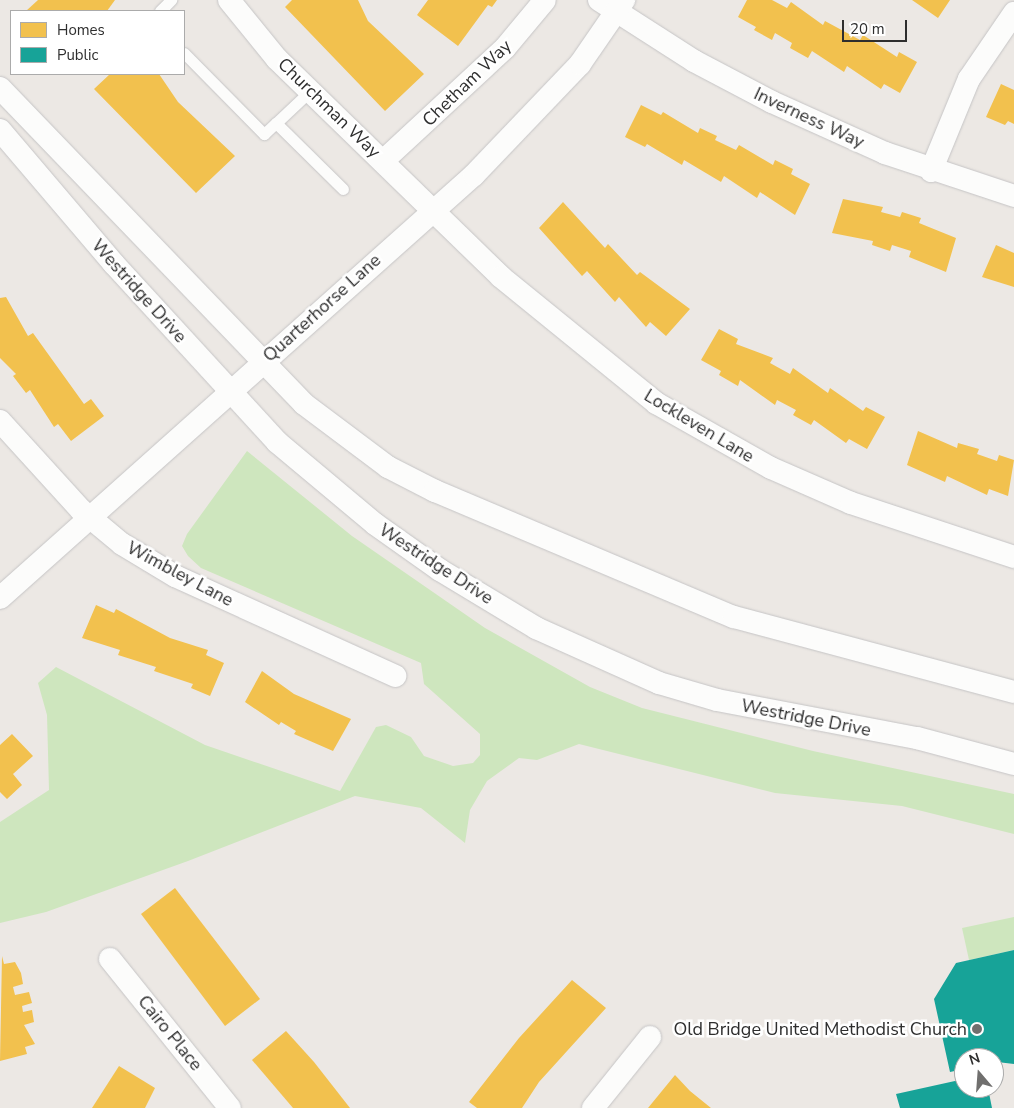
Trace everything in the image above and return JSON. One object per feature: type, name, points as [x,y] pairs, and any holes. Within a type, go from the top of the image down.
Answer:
[{"type":"street","name":"Churchman Way","points":[[229,0],[277,59],[434,212]]},
{"type":"street","name":"Chetham Way","points":[[383,161],[505,48],[545,0]]},
{"type":"street","name":"Inverness Way","points":[[614,4],[694,61],[772,102],[931,171],[1014,196]]},
{"type":"street","name":"Quarterhorse Lane","points":[[0,598],[262,362],[434,212],[524,125],[580,64],[614,4]]},
{"type":"street","points":[[931,171],[969,78],[1014,13]]},
{"type":"street","points":[[0,88],[262,362],[345,438],[435,491],[734,617],[1014,692]]},
{"type":"street","name":"Westridge Drive","points":[[0,130],[229,392],[277,442],[375,524],[440,570],[591,656],[717,700],[917,738],[1014,764]]},
{"type":"street","name":"Lockleven Lane","points":[[434,212],[577,343],[656,403],[711,436],[851,503],[1014,557]]},
{"type":"street","name":"Wimbley Lane","points":[[0,421],[89,518],[167,572],[395,676]]},
{"type":"street","name":"Cairo Place","points":[[110,959],[226,1106]]},
{"type":"street","points":[[593,1108],[650,1037]]},
{"type":"lane","points":[[161,10],[171,0]]},
{"type":"lane","points":[[185,54],[264,134],[310,91]]},
{"type":"lane","points":[[276,123],[343,190]]},
{"type":"green space","points":[[247,451],[352,536],[485,628],[590,687],[642,708],[813,751],[1014,794],[1014,834],[902,806],[775,793],[579,744],[537,760],[519,758],[487,781],[470,810],[465,843],[421,808],[355,796],[188,861],[46,912],[0,923],[0,822],[49,790],[47,715],[38,683],[56,667],[205,745],[340,791],[376,727],[386,725],[411,737],[424,756],[453,766],[473,763],[480,755],[480,734],[424,684],[421,663],[201,568],[188,556],[182,546],[187,534]]},
{"type":"green space","points":[[1014,917],[1014,950],[969,960],[962,928]]},
{"type":"building: Homes","points":[[38,0],[115,0],[108,10],[27,10]]},
{"type":"building: Homes","points":[[292,0],[358,0],[368,21],[424,74],[385,111],[285,7]]},
{"type":"building: Homes","points":[[428,0],[497,0],[492,7],[488,5],[458,46],[417,15]]},
{"type":"building: Homes","points":[[747,0],[772,0],[787,8],[791,2],[823,25],[825,21],[860,40],[863,35],[897,57],[899,52],[917,62],[900,93],[884,84],[881,89],[847,66],[844,72],[812,51],[808,58],[790,48],[792,43],[775,33],[772,40],[754,30],[756,27],[738,17]]},
{"type":"building: Homes","points":[[912,0],[950,0],[938,18]]},
{"type":"building: Homes","points":[[109,75],[160,75],[178,102],[235,156],[196,193],[94,89]]},
{"type":"building: Homes","points":[[1001,84],[1014,90],[1014,124],[1008,121],[1005,125],[986,117]]},
{"type":"building: Homes","points":[[641,105],[661,115],[663,112],[698,133],[700,128],[717,136],[715,140],[736,150],[739,145],[773,165],[775,160],[793,169],[791,174],[810,184],[795,215],[760,192],[757,198],[724,176],[721,182],[684,160],[682,165],[647,144],[645,147],[625,137]]},
{"type":"building: Homes","points":[[843,199],[883,207],[881,212],[900,217],[902,212],[921,218],[919,223],[956,238],[946,272],[909,257],[911,251],[892,245],[890,251],[872,245],[873,241],[832,233]]},
{"type":"building: Homes","points":[[563,202],[605,248],[608,244],[637,275],[640,272],[690,309],[666,336],[650,322],[646,327],[619,297],[615,302],[587,271],[582,276],[539,228]]},
{"type":"building: Homes","points":[[996,245],[1014,253],[1014,287],[982,277]]},
{"type":"building: Homes","points":[[6,297],[28,336],[33,333],[84,404],[91,399],[104,416],[71,441],[58,424],[54,427],[30,390],[26,393],[13,376],[16,374],[0,358],[0,298]]},
{"type":"building: Homes","points":[[719,329],[738,339],[736,344],[773,358],[770,363],[790,374],[793,368],[828,393],[830,388],[863,411],[866,407],[885,417],[867,449],[849,439],[846,443],[814,420],[811,425],[793,415],[796,410],[777,400],[775,405],[740,380],[738,386],[719,375],[721,371],[701,360]]},
{"type":"building: Homes","points":[[918,431],[957,448],[958,443],[979,449],[977,454],[997,461],[999,455],[1014,460],[1008,496],[989,489],[987,495],[947,476],[945,482],[907,465]]},
{"type":"building: Homes","points":[[96,605],[114,613],[116,609],[170,638],[208,650],[206,655],[224,663],[210,696],[191,688],[193,684],[154,671],[156,667],[118,655],[120,650],[82,638]]},
{"type":"building: Homes","points":[[262,671],[294,694],[351,719],[333,751],[294,734],[296,731],[281,722],[279,725],[245,702]]},
{"type":"building: Homes","points":[[12,734],[33,756],[13,774],[22,785],[7,799],[0,792],[0,745]]},
{"type":"building: Homes","points":[[175,888],[260,999],[225,1026],[141,914]]},
{"type":"building: Homes","points":[[2,956],[4,964],[15,962],[21,973],[23,984],[13,987],[15,995],[29,992],[32,1003],[22,1006],[23,1012],[32,1010],[34,1022],[24,1025],[35,1044],[25,1047],[27,1054],[0,1061]]},
{"type":"building: Homes","points":[[572,980],[606,1008],[539,1082],[522,1108],[477,1108],[469,1102],[519,1038]]},
{"type":"building: Homes","points":[[286,1031],[314,1062],[350,1108],[293,1108],[252,1060]]},
{"type":"building: Homes","points":[[119,1066],[155,1088],[145,1108],[92,1108]]},
{"type":"building: Homes","points":[[675,1075],[690,1091],[711,1108],[648,1108]]},
{"type":"building: Public","name":"Old Bridge United Methodist Church","points":[[1014,950],[1014,1064],[1004,1063],[1004,1048],[954,1048],[954,1071],[950,1072],[934,999],[956,963]]},
{"type":"building: Public","name":"Old Bridge United Methodist Church","points":[[954,1081],[954,1098],[990,1098],[992,1108],[900,1108],[896,1094]]},
{"type":"place","name":"Old Bridge United Methodist Church","points":[[977,1029]]}]
